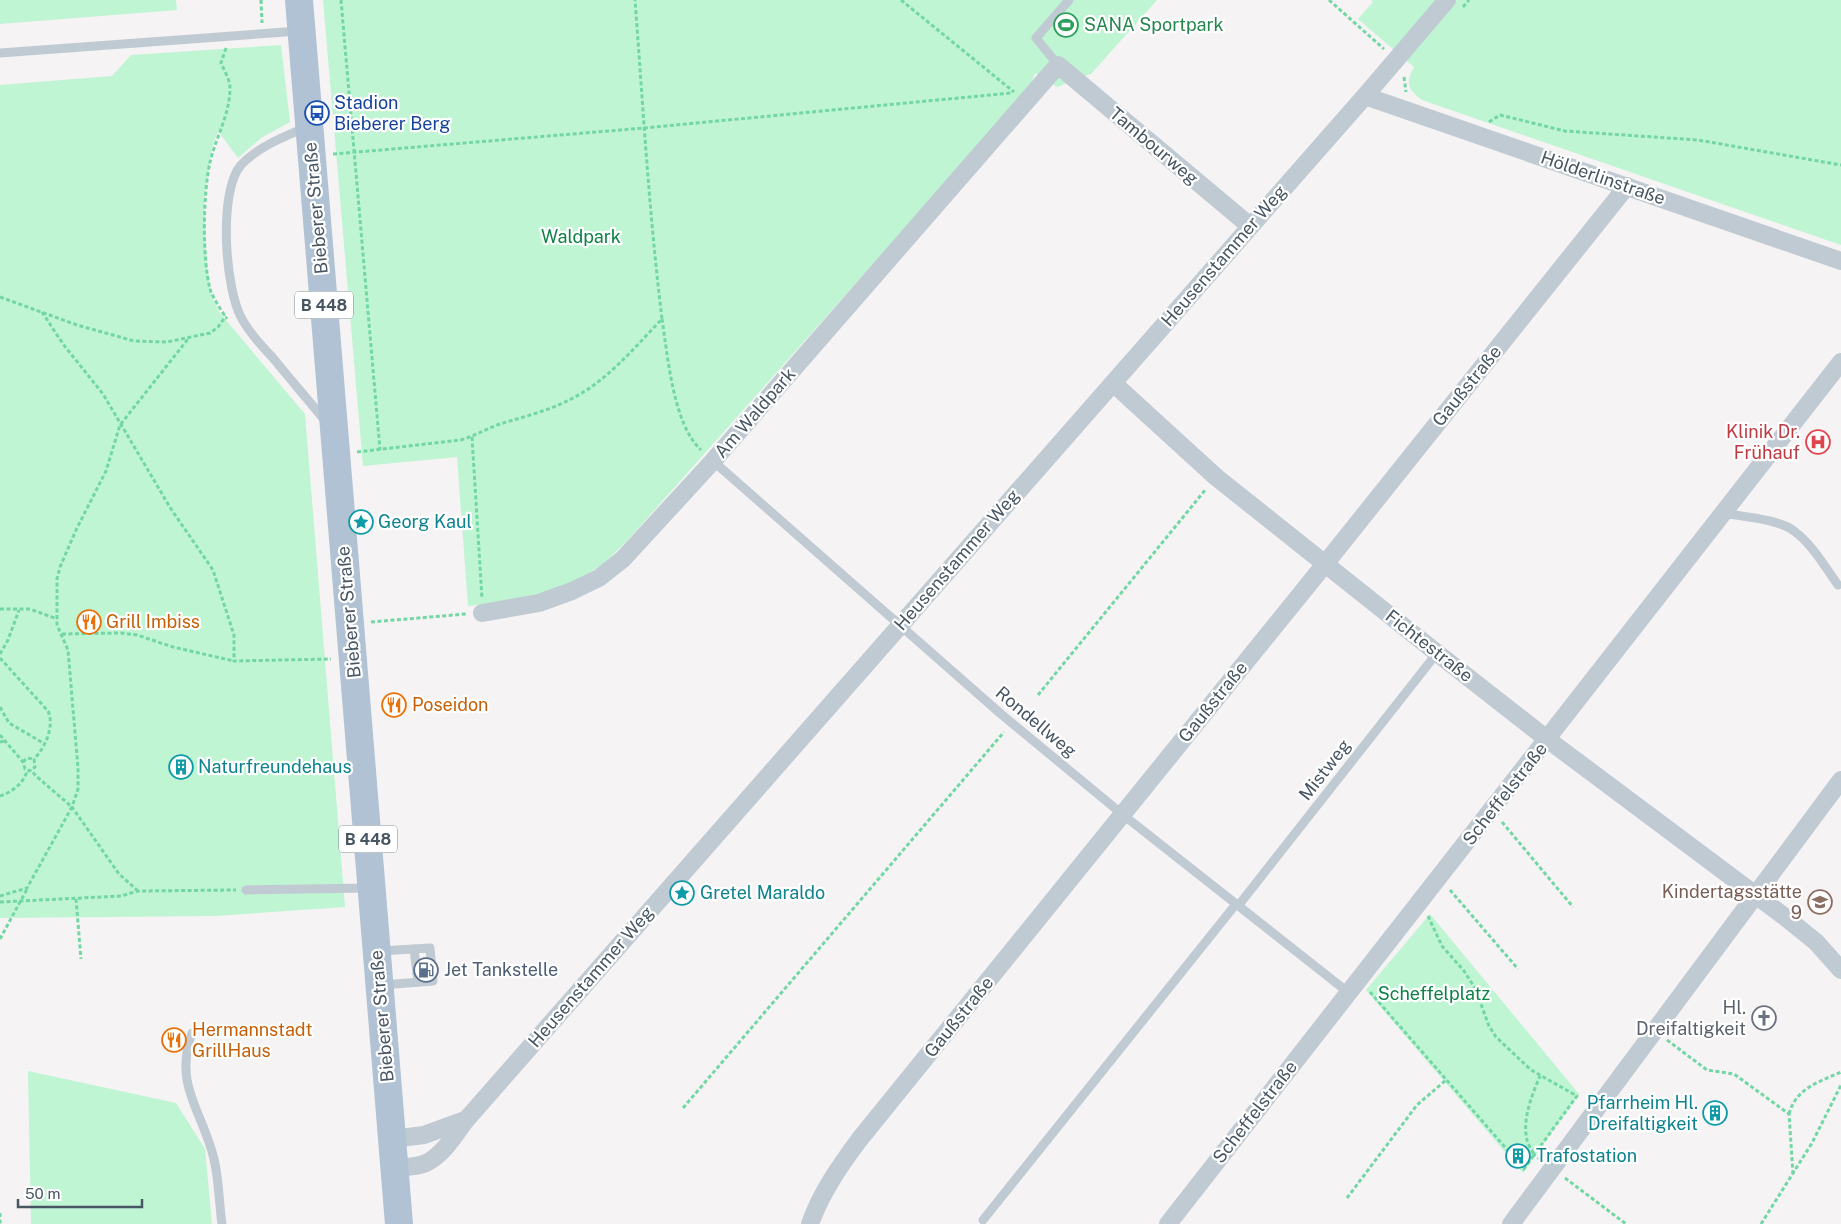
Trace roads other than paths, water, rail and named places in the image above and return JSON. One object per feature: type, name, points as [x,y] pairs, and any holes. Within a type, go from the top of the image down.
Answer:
[{"type":"main road","name":"Bieberer Straße","points":[[299,0],[399,1224]]},
{"type":"street","name":"Heusenstammer Weg","points":[[395,1168],[427,1162],[449,1142],[466,1120],[1365,96],[1447,0]]},
{"type":"street","name":"Tambourweg","points":[[1058,65],[1250,226]]},
{"type":"street","name":"Am Waldpark","points":[[482,613],[539,603],[572,592],[612,569],[635,547],[713,461],[1058,65]]},
{"type":"street","name":"Hölderlinstraße","points":[[1365,96],[1841,261]]},
{"type":"street","name":"Gaußstraße","points":[[810,1224],[820,1199],[840,1165],[1627,186]]},
{"type":"street","name":"Scheffelstraße","points":[[1168,1224],[1841,362]]},
{"type":"street","name":"Fichtestraße","points":[[1113,383],[1216,477],[1547,740],[1816,942],[1841,970]]},
{"type":"street","points":[[1511,1224],[1841,780]]},
{"type":"street","name":"Heusenstammer Weg","points":[[392,1139],[424,1135],[466,1120]]},
{"type":"lane","points":[[1058,65],[1036,38],[1069,0]]},
{"type":"lane","points":[[0,53],[302,31]]},
{"type":"lane","points":[[309,126],[267,145],[240,166],[233,177],[230,189],[227,255],[238,312],[250,331],[336,443]]},
{"type":"lane","name":"Rondellweg","points":[[713,461],[1011,723],[1237,905],[1354,987]]},
{"type":"lane","points":[[1723,513],[1780,524],[1794,530],[1806,542],[1838,585]]},
{"type":"lane","name":"Mistweg","points":[[983,1220],[1437,653]]},
{"type":"lane","points":[[246,890],[372,888]]},
{"type":"lane","points":[[377,951],[430,948],[433,981],[379,985]]},
{"type":"lane","points":[[414,949],[418,982]]},
{"type":"lane","points":[[192,1033],[185,1061],[187,1080],[190,1096],[207,1136],[214,1160],[222,1224]]},
{"type":"place","name":"SANA Sportpark","points":[[1066,25]]},
{"type":"place","name":"Stadion Bieberer Berg","points":[[317,113]]},
{"type":"place","name":"Klinik Dr. Frühauf","points":[[1818,442]]},
{"type":"place","name":"Georg Kaul","points":[[361,522]]},
{"type":"place","name":"Grill Imbiss","points":[[89,622]]},
{"type":"place","name":"Poseidon","points":[[394,705]]},
{"type":"place","name":"Naturfreundehaus","points":[[181,767]]},
{"type":"place","name":"Gretel Maraldo","points":[[682,893]]},
{"type":"place","name":"Kindertagsstätte 9","points":[[1820,902]]},
{"type":"place","name":"Jet Tankstelle","points":[[426,970]]},
{"type":"place","name":"Hl. Dreifaltigkeit","points":[[1764,1018]]},
{"type":"place","name":"Hermannstadt GrillHaus","points":[[174,1040]]},
{"type":"place","name":"Pfarrheim Hl. Dreifaltigkeit","points":[[1715,1113]]},
{"type":"place","name":"Trafostation","points":[[1518,1156]]},
{"type":"park label","name":"Waldpark","points":[[581,237]]},
{"type":"park label","name":"Scheffelplatz","points":[[1434,994]]}]
